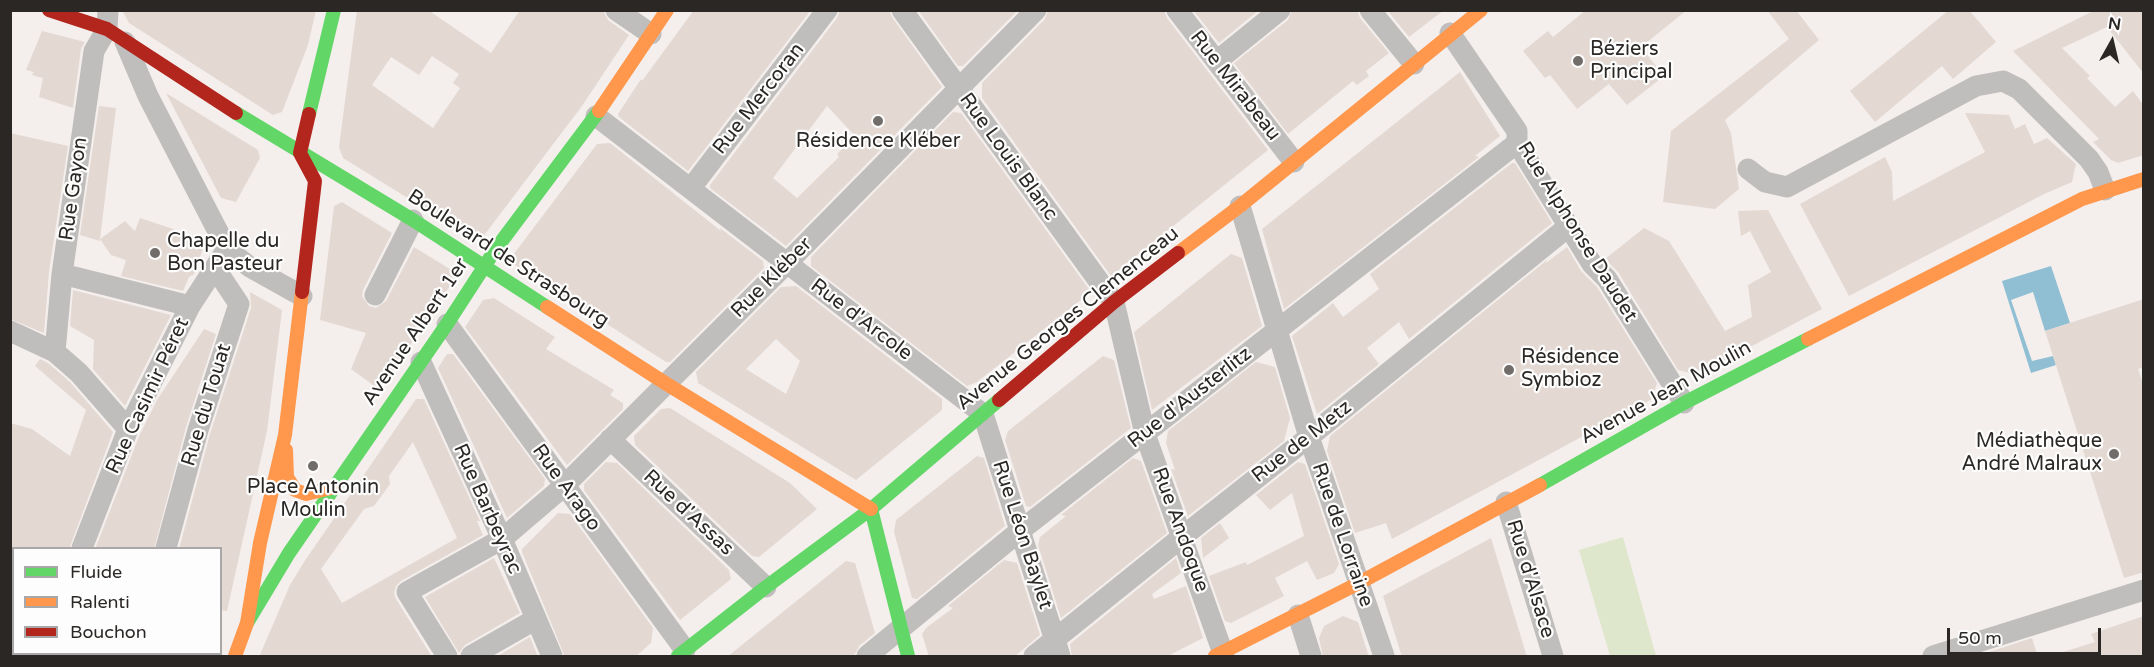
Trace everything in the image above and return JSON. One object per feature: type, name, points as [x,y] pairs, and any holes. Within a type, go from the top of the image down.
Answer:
[{"type":"main road","name":"Boulevard de Strasbourg","points":[[49,10],[107,20],[125,42],[300,153],[413,220],[665,383],[871,509]]},
{"type":"main road","points":[[235,657],[247,622],[260,543],[285,435],[315,181],[300,153],[334,10]]},
{"type":"main road","name":"Avenue Albert 1er","points":[[247,622],[289,553],[485,266],[597,116],[667,10]]},
{"type":"main road","name":"Avenue Georges Clemenceau","points":[[681,654],[871,509],[1114,302],[1240,206],[1450,33],[1480,11]]},
{"type":"main road","name":"Avenue Jean Moulin","points":[[1221,655],[1359,583],[1684,403],[2082,199],[2144,179]]},
{"type":"main road","points":[[285,435],[287,477],[295,490],[306,494],[335,487]]},
{"type":"main road","points":[[871,509],[908,657]]},
{"type":"street","points":[[616,10],[651,34]]},
{"type":"street","name":"Rue Mercoran","points":[[691,188],[827,10]]},
{"type":"street","name":"Rue Louis Blanc","points":[[902,10],[1114,302]]},
{"type":"street","name":"Rue Kléber","points":[[447,657],[407,592],[502,539],[564,486],[1036,10]]},
{"type":"street","name":"Rue Mirabeau","points":[[1177,10],[1294,162]]},
{"type":"street","points":[[1217,61],[1280,10]]},
{"type":"street","points":[[1370,10],[1414,64]]},
{"type":"street","name":"Rue Gayon","points":[[55,352],[62,274],[94,51],[107,20]]},
{"type":"street","name":"Rue Alphonse Daudet","points":[[1450,33],[1517,131],[1517,143],[1592,264],[1607,279],[1684,403]]},
{"type":"street","points":[[125,42],[148,96],[227,249],[250,267],[303,296]]},
{"type":"street","points":[[1748,169],[1766,182],[1787,187],[1976,86],[2003,81],[2019,89],[2089,159],[2098,172],[2105,190]]},
{"type":"street","name":"Rue d'Arcole","points":[[597,116],[983,414]]},
{"type":"street","name":"Rue d'Austerlitz","points":[[867,657],[1021,530],[1517,143]]},
{"type":"street","name":"Rue de Lorraine","points":[[1240,206],[1309,437],[1384,657]]},
{"type":"street","points":[[375,295],[413,220]]},
{"type":"street","name":"Rue de Metz","points":[[1034,657],[1058,649],[1182,537],[1569,226]]},
{"type":"street","name":"Rue Casimir Péret","points":[[83,547],[128,429],[190,306],[227,249]]},
{"type":"street","name":"Rue du Touat","points":[[167,547],[198,430],[239,304],[215,268]]},
{"type":"street","points":[[62,274],[190,306]]},
{"type":"street","name":"Rue Andoque","points":[[1114,302],[1145,434],[1221,655]]},
{"type":"street","name":"Rue Arago","points":[[447,324],[681,654]]},
{"type":"street","points":[[10,331],[55,352],[79,373],[128,429]]},
{"type":"street","name":"Rue Barbeyrac","points":[[421,362],[502,539],[552,657]]},
{"type":"street","name":"Rue Léon Baylet","points":[[983,414],[1058,649]]},
{"type":"street","name":"Rue d'Assas","points":[[610,439],[766,587]]},
{"type":"street","name":"Rue d'Alsace","points":[[1506,502],[1553,657]]},
{"type":"street","points":[[1933,657],[2144,590]]},
{"type":"street","points":[[1298,615],[1311,657]]},
{"type":"street","points":[[471,657],[536,619]]},
{"type":"green space","points":[[1623,537],[1656,656],[1610,656],[1579,550]]},
{"type":"water","points":[[2051,266],[2070,323],[2045,331],[2033,292],[2011,300],[2032,361],[2053,356],[2056,365],[2031,373],[2002,281]]},
{"type":"building","points":[[122,10],[316,10],[308,45],[282,112],[273,115],[129,23]]},
{"type":"building","points":[[357,10],[428,10],[491,53],[520,10],[603,10],[608,20],[629,35],[582,106],[479,242],[343,158],[339,147]],"holes":[[[432,56],[459,74],[453,83],[460,88],[433,128],[372,85],[391,57],[419,75]]]},
{"type":"building","points":[[694,10],[811,10],[688,171],[618,114],[641,79],[642,81]]},
{"type":"building","points":[[840,10],[889,10],[942,87],[786,246],[710,188],[710,185],[837,18]],"holes":[[[827,106],[855,136],[837,154],[839,157],[797,198],[773,178]]]},
{"type":"building","points":[[918,10],[1018,10],[963,66],[958,66]]},
{"type":"building","points":[[1048,10],[1164,10],[1167,18],[1268,150],[1111,276],[982,98],[982,83],[1045,19]]},
{"type":"building","points":[[1193,10],[1259,10],[1219,43]]},
{"type":"building","points":[[1292,10],[1357,10],[1360,18],[1389,53],[1366,71],[1369,76],[1357,85],[1353,81],[1288,134],[1234,63],[1288,20]]},
{"type":"building","points":[[1387,10],[1444,10],[1409,37]]},
{"type":"building","name":"Béziers Principal","points":[[1586,10],[1687,10],[1641,47],[1664,76],[1627,105],[1609,84],[1577,109],[1550,75],[1545,78],[1523,51],[1548,31],[1553,37]]},
{"type":"building","points":[[1767,10],[1796,10],[1819,40],[1725,120],[1731,133],[1739,189],[1715,209],[1663,202],[1671,131],[1789,39]]},
{"type":"building","points":[[1949,10],[1969,10],[1996,42],[1953,79],[1942,66],[1875,122],[1850,91]]},
{"type":"building","points":[[2095,10],[2144,10],[2144,74],[2107,27],[2062,48],[2090,76],[2087,78],[2115,107],[2133,91],[2144,106],[2144,155],[2118,163],[2111,160],[2093,142],[2099,139],[2013,51]]},
{"type":"building","points":[[42,31],[85,42],[81,49],[73,108],[39,97],[43,78],[32,75],[34,72],[26,70]]},
{"type":"building","points":[[1460,72],[1500,136],[1475,156],[1479,157],[1284,309],[1262,229]]},
{"type":"building","points":[[166,93],[258,150],[260,158],[236,202],[221,198]]},
{"type":"building","points":[[99,106],[116,108],[100,241],[80,235]]},
{"type":"building","points":[[953,112],[961,113],[1091,292],[977,382],[967,386],[811,266],[811,257]]},
{"type":"building","points":[[1965,113],[2009,115],[2015,129],[2025,124],[2034,144],[2047,138],[2076,164],[2072,182],[2044,194],[1849,296],[1800,204],[1885,157],[1892,172],[1893,201],[1985,152]]},
{"type":"building","points":[[10,133],[68,146],[49,272],[44,333],[10,319],[12,301],[10,300]]},
{"type":"building","points":[[610,143],[721,231],[720,228],[763,261],[764,268],[670,362],[666,362],[515,265],[513,255],[597,144]]},
{"type":"building","points":[[1512,163],[1515,163],[1552,223],[1409,339],[1399,322],[1367,348],[1379,364],[1317,414],[1292,336],[1333,303],[1343,317],[1379,289],[1370,274]]},
{"type":"building","points":[[342,202],[392,233],[363,290],[362,296],[369,306],[376,308],[386,301],[414,247],[458,274],[380,390],[351,369],[366,333],[320,320],[334,206]]},
{"type":"building","points":[[1768,210],[1822,309],[1697,375],[1678,370],[1618,272],[1605,259],[1644,228],[1669,241],[1725,331],[1752,317],[1748,285],[1771,272],[1750,231],[1741,236],[1738,211]]},
{"type":"building","name":"Chapelle du Bon Pasteur","points":[[140,218],[206,240],[194,274],[189,277],[183,291],[121,276],[126,260],[111,255],[100,239],[125,221],[135,231]]},
{"type":"building","points":[[1567,247],[1581,271],[1597,287],[1657,383],[1652,399],[1392,539],[1386,523],[1355,533],[1327,451],[1330,436],[1547,260],[1546,263]]},
{"type":"building","points":[[1231,254],[1242,258],[1262,326],[1152,410],[1134,332]]},
{"type":"building","points":[[796,286],[942,399],[942,410],[856,480],[698,383],[696,372],[781,287]],"holes":[[[776,339],[800,361],[786,394],[746,369]]]},
{"type":"building","points":[[73,290],[171,315],[125,406],[93,369],[94,340],[70,326]]},
{"type":"building","points":[[250,292],[282,310],[267,431],[227,611],[222,610],[222,547],[180,547],[210,434],[251,308]]},
{"type":"building","points":[[494,298],[555,337],[546,349],[614,390],[610,395],[623,403],[623,409],[567,465],[465,327],[483,300]]},
{"type":"building","name":"Médiathèque André Malraux","points":[[2144,299],[2144,367],[2138,369],[2144,387],[2144,572],[2124,578],[2045,331]]},
{"type":"building","points":[[204,329],[216,334],[186,427],[155,547],[96,547],[140,434],[157,400]]},
{"type":"building","points":[[447,354],[453,354],[545,479],[544,486],[507,518],[438,368]]},
{"type":"building","points":[[1103,356],[1114,360],[1131,428],[1030,507],[1026,506],[1005,440],[1008,431]]},
{"type":"building","points":[[40,359],[48,363],[70,382],[113,432],[70,547],[12,547],[10,549],[10,423],[32,429],[70,456],[86,410],[35,366]]},
{"type":"building","points":[[1256,362],[1275,367],[1290,418],[1284,441],[1188,516],[1171,469],[1175,470],[1166,443],[1168,431]]},
{"type":"building","points":[[416,399],[424,399],[480,521],[477,521],[483,535],[396,586],[394,593],[396,599],[432,657],[259,657],[290,585]],"holes":[[[413,442],[457,538],[342,603],[321,569],[364,509],[374,506],[385,491],[390,484],[389,476]]]},
{"type":"building","points":[[670,408],[790,483],[817,509],[759,557],[752,556],[635,445],[634,436],[661,409]]},
{"type":"building","points":[[977,456],[984,458],[1005,526],[917,599],[912,598],[894,532],[896,520]]},
{"type":"building","points":[[1133,458],[1141,461],[1167,533],[1061,618],[1038,545],[1040,537],[1066,516],[1061,515]]},
{"type":"building","points":[[606,462],[617,463],[729,570],[731,579],[680,620],[584,490],[584,484]]},
{"type":"building","points":[[1298,462],[1305,464],[1339,564],[1334,573],[1317,580],[1307,561],[1275,578],[1284,596],[1231,623],[1225,621],[1209,576],[1246,562],[1247,565],[1304,536],[1292,493],[1270,510],[1256,495]]},
{"type":"building","points":[[558,513],[570,514],[653,628],[651,643],[635,657],[565,657],[522,552],[522,549]]},
{"type":"building","points":[[1220,523],[1229,538],[1203,558],[1201,538]]},
{"type":"building","points":[[1491,538],[1527,657],[1402,657],[1383,596]]},
{"type":"building","points":[[494,558],[520,613],[465,645],[459,653],[425,597]]},
{"type":"building","points":[[1176,558],[1181,573],[1152,594],[1154,599],[1186,586],[1203,638],[1166,657],[1072,657],[1070,644]]},
{"type":"building","points":[[1004,560],[1017,563],[1040,635],[1014,657],[929,657],[922,634],[926,628],[953,608],[948,606]]},
{"type":"building","points":[[846,561],[855,563],[875,633],[859,646],[855,654],[851,657],[727,657]]},
{"type":"building","points":[[1343,616],[1358,622],[1369,657],[1323,657],[1319,638],[1324,626]]},
{"type":"building","points":[[2144,616],[2144,657],[2060,657],[2060,653],[2095,642],[2091,634]]},
{"type":"building","points":[[530,637],[538,657],[496,657]]},
{"type":"building","points":[[2032,638],[2038,657],[1974,657]]},
{"type":"traffic: fast","points":[[309,114],[334,10]]},
{"type":"traffic: fast","points":[[247,623],[289,553],[447,324],[495,250],[599,111]]},
{"type":"traffic: fast","points":[[236,113],[413,220],[547,307]]},
{"type":"traffic: fast","points":[[1540,485],[1684,403],[1808,339]]},
{"type":"traffic: fast","points":[[678,656],[871,509],[999,400]]},
{"type":"traffic: fast","points":[[871,509],[908,656]]},
{"type":"traffic: slow","points":[[599,111],[667,10]]},
{"type":"traffic: slow","points":[[1178,253],[1240,206],[1481,10]]},
{"type":"traffic: slow","points":[[1808,339],[2082,199],[2144,179]]},
{"type":"traffic: slow","points":[[235,656],[247,623],[260,543],[285,435],[302,292]]},
{"type":"traffic: slow","points":[[547,307],[665,383],[871,509]]},
{"type":"traffic: slow","points":[[286,450],[287,477],[295,490],[306,494],[335,487]]},
{"type":"traffic: slow","points":[[1215,656],[1359,583],[1540,485]]},
{"type":"traffic: jam","points":[[49,10],[107,29],[236,113]]},
{"type":"traffic: jam","points":[[302,292],[315,181],[300,153],[309,114]]},
{"type":"traffic: jam","points":[[999,400],[1114,302],[1178,253]]},
{"type":"place","name":"Béziers Principal","points":[[1578,61]]},
{"type":"place","name":"Résidence Kléber","points":[[878,121]]},
{"type":"place","name":"Chapelle du Bon Pasteur","points":[[155,253]]},
{"type":"place","name":"Résidence Symbioz","points":[[1509,370]]},
{"type":"place","name":"Médiathèque André Malraux","points":[[2114,454]]},
{"type":"place","name":"Place Antonin Moulin","points":[[313,466]]}]
